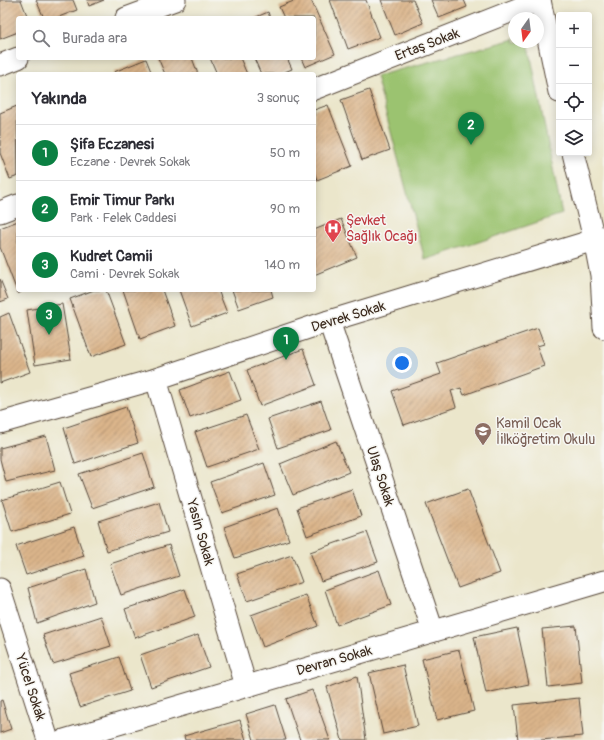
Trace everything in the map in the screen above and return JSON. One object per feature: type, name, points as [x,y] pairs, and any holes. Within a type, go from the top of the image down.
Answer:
[{"type":"street","points":[[131,16],[175,0]]},
{"type":"street","points":[[540,0],[557,84]]},
{"type":"street","name":"Ertaş Sokak","points":[[316,88],[540,0]]},
{"type":"street","points":[[0,65],[16,59]]},
{"type":"street","points":[[574,156],[599,238],[604,328]]},
{"type":"street","points":[[0,212],[16,206]]},
{"type":"street","name":"Devrek Sokak","points":[[0,424],[156,379],[329,321],[599,238]]},
{"type":"street","name":"Ulaş Sokak","points":[[329,321],[433,631]]},
{"type":"street","name":"Yasin Sokak","points":[[156,379],[246,686]]},
{"type":"street","name":"Devran Sokak","points":[[64,740],[604,581]]},
{"type":"street","name":"Yücel Sokak","points":[[0,589],[48,740]]},
{"type":"green space","points":[[508,41],[508,48],[529,48],[562,214],[425,260],[376,76]]},
{"type":"building","points":[[0,0],[21,0],[27,16],[16,16],[16,33],[0,39]]},
{"type":"building","points":[[36,0],[73,0],[77,10],[61,16],[43,16]]},
{"type":"building","points":[[87,0],[104,0],[89,6]]},
{"type":"building","points":[[296,0],[311,0],[335,54],[305,67],[302,60],[316,60],[316,16],[283,16],[279,7]]},
{"type":"building","points":[[330,0],[366,0],[380,37],[348,49]]},
{"type":"building","points":[[381,0],[413,0],[423,23],[395,35]]},
{"type":"building","points":[[431,0],[464,0],[467,7],[439,18]]},
{"type":"building","points":[[268,12],[269,16],[259,16]]},
{"type":"building","points":[[146,60],[151,72],[114,72]]},
{"type":"building","points":[[159,60],[193,60],[197,72],[164,72]]},
{"type":"building","points":[[211,60],[241,60],[246,72],[216,72]]},
{"type":"building","points":[[255,60],[288,60],[292,69],[285,72],[260,72]]},
{"type":"building","points":[[369,90],[390,150],[362,160],[341,100]]},
{"type":"building","points":[[328,105],[352,166],[317,180],[316,177],[316,109]]},
{"type":"building","points":[[16,106],[16,177],[10,179],[0,153],[0,113]]},
{"type":"building","name":"Şevket Sağlık Ocağı","points":[[341,219],[357,257],[316,274],[316,229]]},
{"type":"building","points":[[16,222],[16,289],[0,247],[0,228]]},
{"type":"building","points":[[0,279],[8,299],[0,302]]},
{"type":"building","points":[[89,292],[107,292],[126,344],[91,357],[70,299]]},
{"type":"building","points":[[124,292],[163,292],[175,326],[140,339]]},
{"type":"building","points":[[180,292],[219,292],[227,313],[192,326]]},
{"type":"building","points":[[233,292],[272,292],[273,297],[239,309]]},
{"type":"building","points":[[62,304],[71,359],[35,365],[27,310]]},
{"type":"building","points":[[9,313],[30,372],[0,383],[0,317]]},
{"type":"building","points":[[538,328],[544,344],[537,346],[544,366],[464,395],[461,388],[451,391],[456,407],[404,425],[392,391],[441,374],[437,363]]},
{"type":"building","points":[[303,349],[316,385],[260,406],[247,370]]},
{"type":"building","points":[[230,371],[241,400],[190,418],[180,390]]},
{"type":"building","points":[[321,401],[331,430],[278,448],[268,419]]},
{"type":"building","points":[[126,407],[138,443],[75,464],[64,428]]},
{"type":"building","points":[[246,415],[259,449],[207,467],[195,432]]},
{"type":"building","points":[[46,436],[55,470],[6,482],[0,459],[0,448]]},
{"type":"building","points":[[336,441],[349,472],[293,495],[280,464]]},
{"type":"building","points":[[143,453],[154,487],[92,508],[79,474]]},
{"type":"building","points":[[264,463],[275,495],[222,513],[210,482]]},
{"type":"building","points":[[60,482],[70,514],[12,532],[2,500]]},
{"type":"building","points":[[352,489],[361,516],[307,536],[297,508]]},
{"type":"building","points":[[468,489],[500,573],[458,588],[426,504]]},
{"type":"building","points":[[159,502],[168,532],[107,551],[98,521]]},
{"type":"building","points":[[278,508],[289,540],[235,558],[224,527]]},
{"type":"building","points":[[74,527],[84,556],[26,575],[16,546]]},
{"type":"building","points":[[367,532],[378,562],[321,581],[310,552]]},
{"type":"building","points":[[169,545],[179,576],[121,595],[110,564]]},
{"type":"building","points":[[292,555],[302,582],[247,601],[237,574]]},
{"type":"building","points":[[86,569],[95,602],[37,623],[28,588]]},
{"type":"building","points":[[379,570],[391,605],[337,625],[325,590]]},
{"type":"building","points":[[185,589],[195,617],[135,638],[125,609]]},
{"type":"building","points":[[306,595],[318,626],[263,647],[251,615]]},
{"type":"building","points":[[101,616],[111,646],[53,664],[43,635]]},
{"type":"building","points":[[576,626],[582,683],[548,687],[542,629]]},
{"type":"building","points":[[517,628],[529,684],[486,693],[474,637]]},
{"type":"building","points":[[198,635],[209,667],[151,687],[140,655]]},
{"type":"building","points":[[459,650],[474,711],[437,720],[422,659]]},
{"type":"building","points":[[119,657],[130,691],[80,707],[69,673]]},
{"type":"building","points":[[403,665],[418,726],[383,734],[369,673]]},
{"type":"building","points":[[357,676],[366,740],[342,740],[327,687]]},
{"type":"building","points":[[312,690],[330,740],[300,740],[286,699]]},
{"type":"building","points":[[579,698],[583,736],[541,740],[518,740],[514,705]]},
{"type":"building","points":[[2,700],[11,729],[0,733],[0,701]]},
{"type":"building","points":[[275,705],[286,740],[254,740],[246,714]]},
{"type":"building","points":[[240,720],[246,740],[185,740],[184,736]]},
{"type":"place","name":"Emir Timur Parkı","points":[[471,145]]},
{"type":"place","name":"Şevket Sağlık Ocağı","points":[[333,243]]},
{"type":"place","name":"Kudret Camii","points":[[49,335]]},
{"type":"place","name":"Şifa Eczanesi","points":[[286,360]]},
{"type":"place","name":"Kamil Ocak İilköğretim Okulu","points":[[483,446]]}]
